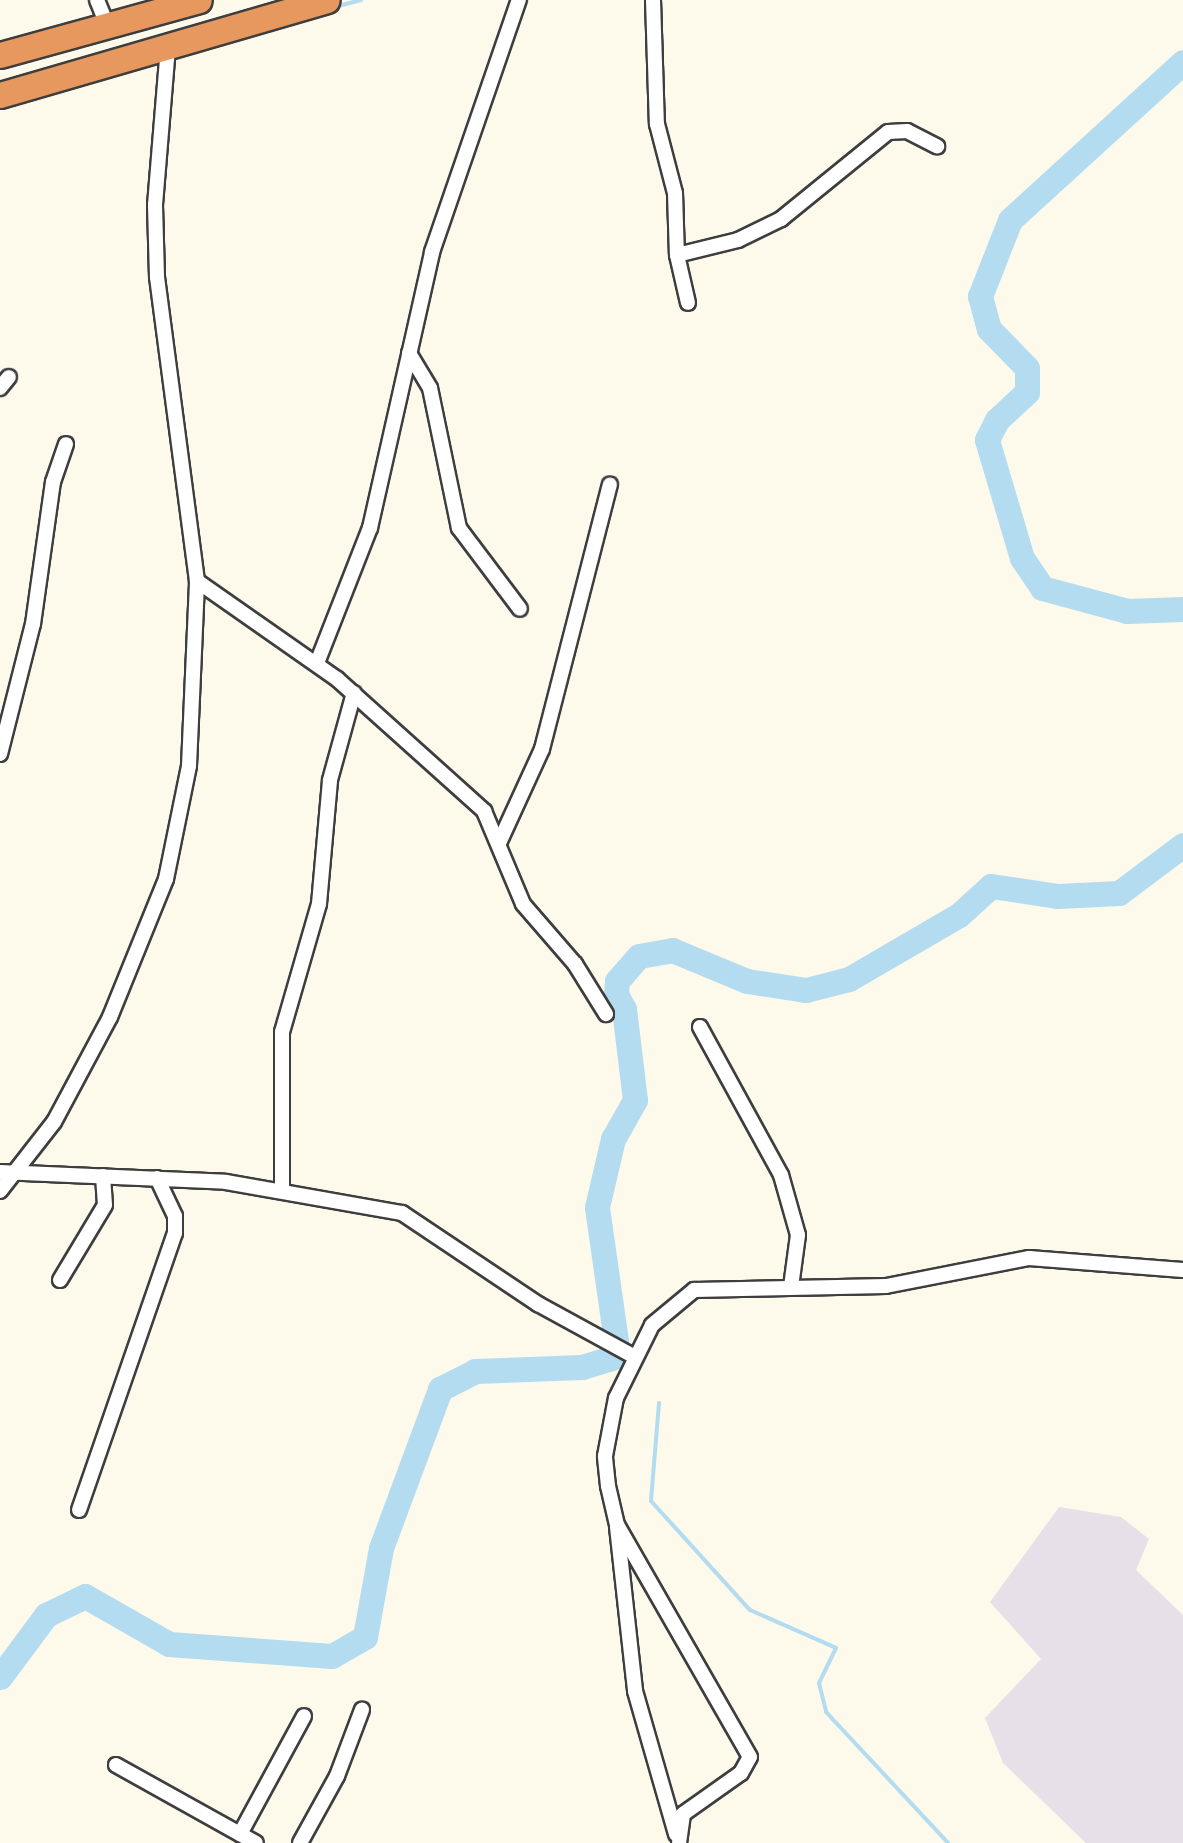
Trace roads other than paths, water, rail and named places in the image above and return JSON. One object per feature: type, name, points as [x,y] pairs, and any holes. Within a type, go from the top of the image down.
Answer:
[{"type":"highway","points":[[0,95],[326,0]]},
{"type":"highway","points":[[0,55],[101,11],[186,2]]},
{"type":"street","points":[[316,663],[370,528],[432,252],[519,0]]},
{"type":"street","points":[[653,0],[657,124],[675,193],[677,255],[688,303]]},
{"type":"street","points":[[0,1191],[8,1173],[90,1060],[166,879],[189,766],[197,581],[157,277],[155,205],[168,46]]},
{"type":"street","points":[[677,255],[738,240],[780,219],[888,132],[906,131],[937,146]]},
{"type":"street","points":[[409,354],[430,388],[459,528],[520,610]]},
{"type":"street","points":[[0,754],[33,624],[53,482],[66,444]]},
{"type":"street","points":[[499,844],[542,749],[610,485]]},
{"type":"street","points":[[197,581],[316,663],[484,810],[537,926],[575,964],[606,1014]]},
{"type":"street","points":[[282,1189],[282,1032],[319,904],[330,780],[354,694]]},
{"type":"street","points":[[700,1027],[781,1175],[798,1235],[791,1287]]},
{"type":"street","points":[[8,1173],[157,1178],[282,1189],[402,1213],[538,1304],[633,1356]]},
{"type":"street","points":[[60,1280],[106,1205],[103,1176]]},
{"type":"street","points":[[79,1510],[176,1233],[175,1216],[157,1178]]},
{"type":"street","points":[[678,1841],[635,1691],[617,1524],[605,1456],[633,1356],[652,1325],[694,1290],[886,1286],[1029,1258],[1183,1270]]},
{"type":"street","points":[[617,1524],[749,1751],[741,1773],[683,1814],[678,1841]]},
{"type":"street","points":[[300,1843],[337,1776],[362,1710]]},
{"type":"street","points":[[240,1834],[304,1716]]},
{"type":"street","points":[[116,1765],[256,1843]]},
{"type":"waterway","points":[[331,8],[361,0]]},
{"type":"waterway","points":[[1183,62],[1010,220],[980,296],[989,329],[1027,368],[1027,392],[997,420],[987,440],[1022,558],[1042,588],[1127,611],[1183,609]]},
{"type":"waterway","points":[[0,1677],[46,1615],[85,1596],[169,1644],[332,1656],[365,1637],[381,1548],[440,1389],[475,1371],[582,1367],[612,1358],[616,1341],[597,1207],[613,1139],[635,1100],[624,1009],[616,994],[617,981],[639,956],[672,950],[747,981],[806,990],[849,979],[959,915],[991,886],[1058,896],[1119,893],[1183,845]]},
{"type":"waterway","points":[[659,1403],[651,1501],[750,1610],[836,1648],[819,1683],[826,1712],[948,1843]]}]
